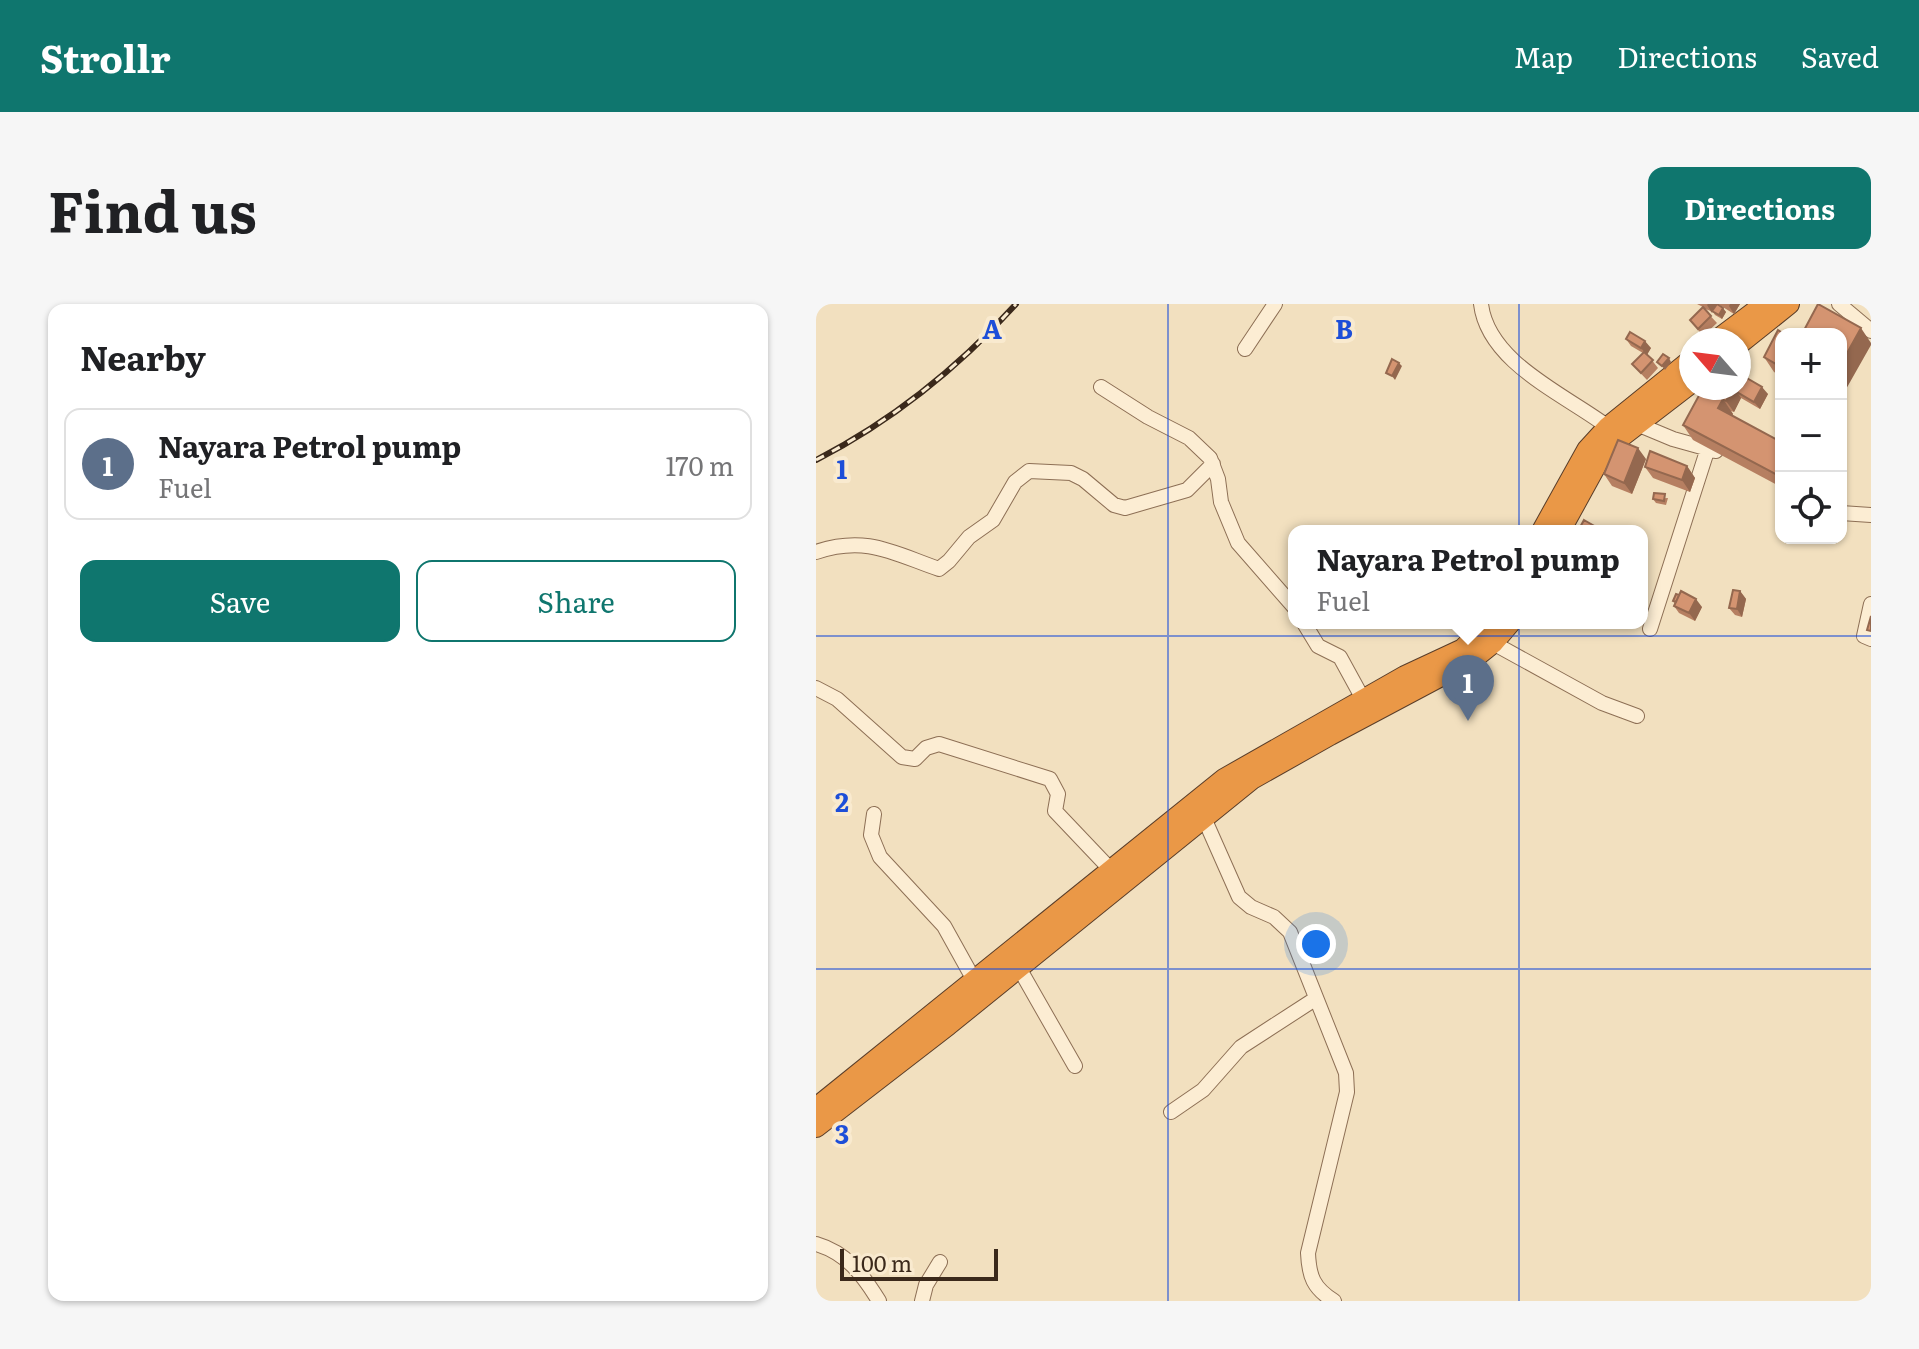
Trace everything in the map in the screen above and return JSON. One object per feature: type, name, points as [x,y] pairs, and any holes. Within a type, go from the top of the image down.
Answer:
[{"type":"highway","points":[[1733,328],[1765,304]]},
{"type":"highway","points":[[1751,334],[1789,304]]},
{"type":"highway","points":[[1545,525],[1587,450],[1608,427],[1679,370]]},
{"type":"highway","points":[[1563,525],[1599,460],[1637,424],[1679,392]]},
{"type":"highway","points":[[816,1108],[1224,779],[1363,699],[1491,633]]},
{"type":"highway","points":[[816,1127],[1252,779],[1473,659],[1491,633]]},
{"type":"street","points":[[1245,349],[1275,304]]},
{"type":"street","points":[[1481,304],[1490,333],[1503,351],[1568,402],[1587,411],[1608,427]]},
{"type":"street","points":[[1839,304],[1871,331]]},
{"type":"street","points":[[1101,387],[1189,438],[1210,458],[1218,479],[1221,502],[1238,543],[1288,600]]},
{"type":"street","points":[[1637,424],[1673,439],[1735,457]]},
{"type":"street","points":[[1650,629],[1708,448]]},
{"type":"street","points":[[816,552],[836,545],[872,545],[939,569],[969,537],[993,520],[1015,482],[1029,471],[1071,473],[1114,505],[1125,508],[1187,490],[1213,464]]},
{"type":"street","points":[[1847,513],[1871,515]]},
{"type":"street","points":[[1871,604],[1864,636],[1871,639]]},
{"type":"street","points":[[1308,629],[1318,646],[1340,657],[1363,699]]},
{"type":"street","points":[[1491,633],[1602,703],[1637,716]]},
{"type":"street","points":[[816,688],[837,699],[902,757],[915,759],[926,748],[939,744],[1050,779],[1058,794],[1055,811],[1112,871]]},
{"type":"street","points":[[874,814],[871,835],[880,857],[944,926],[974,980]]},
{"type":"street","points":[[1204,818],[1239,897],[1251,907],[1274,917],[1290,932],[1346,1073],[1347,1092],[1308,1253],[1309,1274],[1315,1286],[1334,1301]]},
{"type":"street","points":[[1019,968],[1075,1066]]},
{"type":"street","points":[[1171,1112],[1203,1090],[1250,1040],[1315,999]]},
{"type":"street","points":[[816,1244],[846,1258],[865,1278],[879,1301]]},
{"type":"street","points":[[922,1301],[926,1285],[940,1262]]},
{"type":"building","points":[[1717,304],[1723,308],[1719,315],[1712,311]]},
{"type":"building","points":[[1818,304],[1861,328],[1847,353],[1847,328],[1805,328]]},
{"type":"building","points":[[1703,307],[1711,316],[1699,328],[1690,320]]},
{"type":"building","points":[[1630,332],[1645,341],[1641,348],[1626,339]]},
{"type":"building","points":[[1775,336],[1775,363],[1764,357]]},
{"type":"building","points":[[1644,352],[1653,360],[1641,373],[1632,364]]},
{"type":"building","points":[[1663,354],[1669,358],[1662,366],[1657,362]]},
{"type":"building","points":[[1392,359],[1399,363],[1392,376],[1386,373]]},
{"type":"building","points":[[1751,381],[1762,387],[1754,402],[1751,400]]},
{"type":"building","points":[[1697,400],[1722,400],[1718,408],[1775,439],[1775,474],[1683,425]]},
{"type":"building","points":[[1618,440],[1638,448],[1624,483],[1604,474]]},
{"type":"building","points":[[1650,451],[1687,466],[1682,480],[1645,467]]},
{"type":"building","points":[[1654,493],[1665,494],[1664,501],[1653,499]]},
{"type":"building","points":[[1733,590],[1740,591],[1737,609],[1729,608]]},
{"type":"building","points":[[1681,591],[1696,599],[1689,613],[1674,606]]},
{"type":"railway","points":[[816,460],[871,428],[923,391],[948,371],[1016,304]]},
{"type":"place","name":"Nayara Petrol pump","points":[[1468,721]]}]
